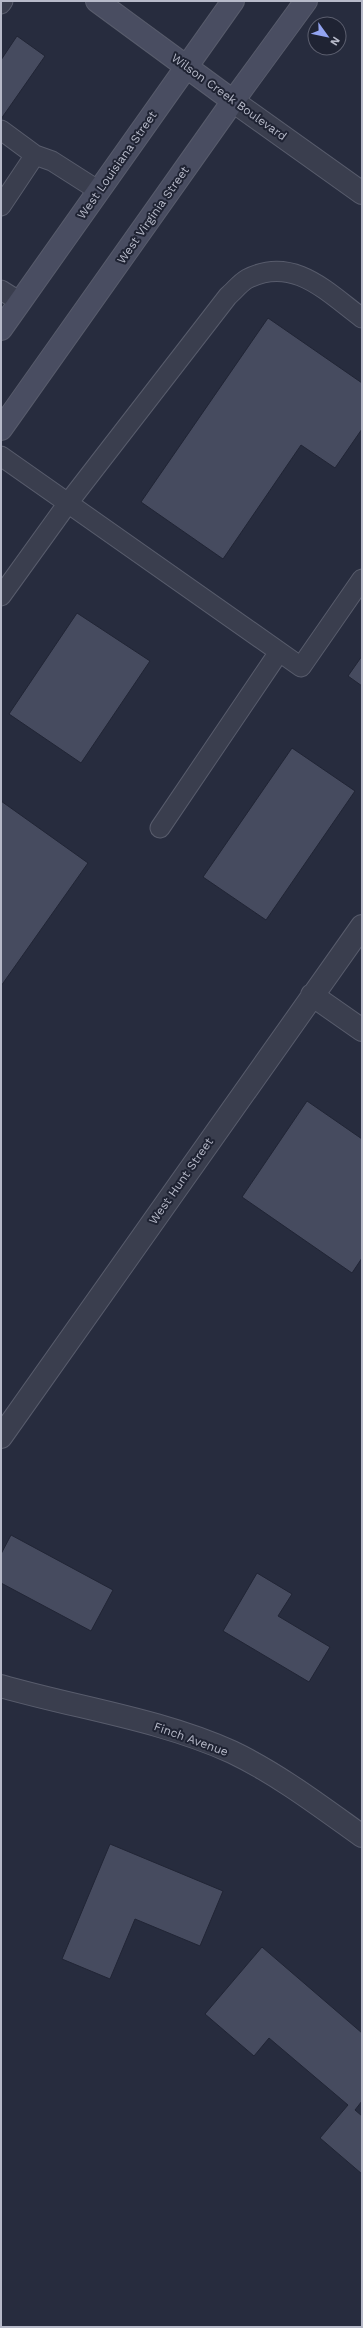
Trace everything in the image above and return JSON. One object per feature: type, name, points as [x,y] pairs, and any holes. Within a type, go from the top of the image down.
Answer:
[{"type":"main road","name":"Wilson Creek Boulevard","points":[[97,1],[233,101]]},
{"type":"main road","name":"West Louisiana Street","points":[[1,330],[233,1]]},
{"type":"main road","name":"West Virginia Street","points":[[1,429],[233,101],[306,1]]},
{"type":"street","name":"Wilson Creek Boulevard","points":[[233,101],[362,193]]},
{"type":"street","name":"West Hunt Street","points":[[1,1437],[312,994],[362,926]]},
{"type":"street","points":[[312,994],[362,1030]]},
{"type":"street","name":"Finch Avenue","points":[[1,1686],[163,1727],[232,1752],[300,1791],[362,1836]]},
{"type":"lane","points":[[1,130],[35,155],[52,161],[99,191]]},
{"type":"lane","points":[[1,206],[35,155]]},
{"type":"lane","points":[[1,596],[68,503],[228,296],[246,279],[269,271],[290,271],[306,277],[362,318]]},
{"type":"lane","points":[[1,290],[20,302]]},
{"type":"lane","points":[[1,456],[301,667],[362,579]]},
{"type":"lane","points":[[160,828],[279,652]]},
{"type":"building","points":[[17,36],[45,56],[1,119],[1,60]]},
{"type":"building","points":[[268,318],[362,383],[362,429],[335,468],[301,445],[223,559],[141,502]]},
{"type":"building","points":[[77,613],[150,661],[81,763],[9,714]]},
{"type":"building","points":[[362,656],[362,686],[348,676]]},
{"type":"building","points":[[292,748],[355,791],[266,920],[203,877]]},
{"type":"building","points":[[1,801],[88,863],[1,986]]},
{"type":"building","points":[[307,1101],[362,1139],[362,1258],[352,1273],[242,1197]]},
{"type":"building","points":[[11,1535],[113,1590],[91,1631],[1,1583],[1,1554]]},
{"type":"building","points":[[257,1573],[292,1594],[278,1616],[330,1647],[309,1682],[223,1631]]},
{"type":"building","points":[[110,1844],[223,1891],[200,1946],[135,1919],[110,1979],[62,1959]]},
{"type":"building","points":[[262,1947],[362,2033],[362,2101],[355,2110],[362,2116],[362,2174],[320,2138],[348,2105],[269,2038],[254,2056],[205,2014]]}]
